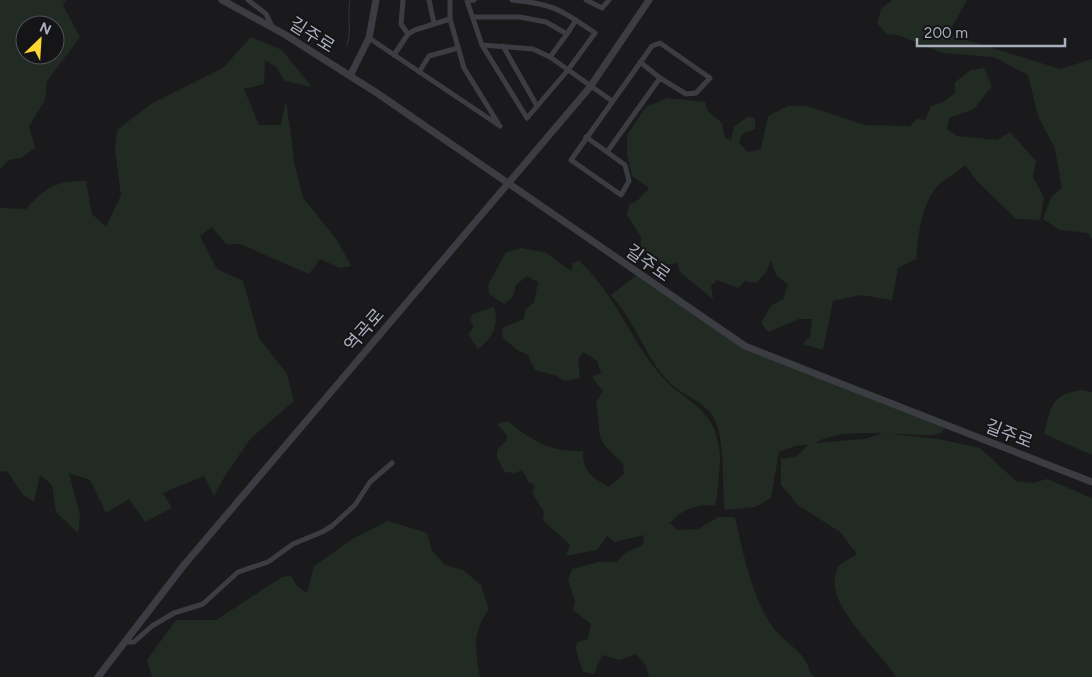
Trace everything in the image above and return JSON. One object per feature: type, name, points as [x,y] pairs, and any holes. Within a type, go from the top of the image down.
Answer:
[{"type":"street","name":"길주로","points":[[222,0],[274,28],[350,76],[745,346],[1092,482]]},
{"type":"street","points":[[248,0],[266,14],[274,28]]},
{"type":"street","points":[[350,76],[369,38],[376,0]]},
{"type":"street","points":[[403,0],[401,24],[408,34]]},
{"type":"street","points":[[429,0],[434,23]]},
{"type":"street","points":[[369,38],[500,126],[464,68],[450,19],[450,0]]},
{"type":"street","points":[[474,0],[467,0],[482,45],[527,118],[568,70],[595,33],[557,8],[543,3],[512,0]]},
{"type":"street","points":[[586,0],[602,8],[609,0]]},
{"type":"street","name":"역곡로","points":[[98,677],[184,565],[510,184],[590,87],[649,0]]},
{"type":"street","points":[[473,17],[520,17],[546,22],[567,34]]},
{"type":"street","points":[[394,55],[408,34],[434,23],[450,19]]},
{"type":"street","points":[[550,57],[576,20]]},
{"type":"street","points":[[586,137],[625,165],[629,181],[620,195],[571,160],[586,137],[640,62],[652,46],[660,43],[710,78],[696,93],[686,94],[660,78],[640,62]]},
{"type":"street","points":[[482,45],[532,49],[550,57],[612,101]]},
{"type":"street","points":[[503,46],[537,106]]},
{"type":"street","points":[[419,72],[429,56],[458,48]]},
{"type":"street","points":[[607,152],[660,78]]},
{"type":"street","points":[[124,642],[134,642],[152,626],[174,613],[203,604],[238,572],[268,562],[293,544],[332,526],[354,505],[370,482],[392,463]]},
{"type":"shaded area","points":[[0,0],[66,0],[63,5],[80,37],[65,57],[65,15],[15,15],[15,65],[59,65],[47,81],[45,100],[29,126],[35,148],[21,158],[9,160],[0,169]]},
{"type":"shaded area","points":[[892,0],[967,0],[948,34],[1060,69],[1092,59],[1092,239],[1088,233],[1060,230],[1043,219],[1052,196],[1062,188],[1055,149],[1038,116],[1028,75],[994,57],[943,53],[898,35],[886,34],[877,23],[881,9]]},
{"type":"shaded area","points":[[251,37],[282,50],[312,87],[285,81],[276,67],[265,60],[264,84],[244,89],[259,125],[281,125],[286,100],[295,166],[303,198],[337,240],[351,266],[340,268],[320,259],[309,274],[240,244],[226,244],[212,227],[200,236],[217,269],[243,281],[259,338],[287,374],[294,401],[251,438],[226,474],[214,496],[204,476],[163,493],[172,508],[145,522],[129,499],[106,513],[90,480],[69,473],[80,515],[78,533],[56,512],[52,485],[40,475],[34,502],[23,495],[7,471],[0,472],[0,208],[26,209],[39,196],[52,187],[67,182],[86,181],[92,214],[106,227],[121,195],[115,150],[117,130],[151,104],[223,68]]},
{"type":"shaded area","points":[[984,68],[992,86],[974,109],[949,118],[947,129],[957,136],[997,140],[1010,132],[1036,161],[1033,177],[1044,197],[1040,220],[1016,219],[976,180],[965,165],[938,185],[930,197],[923,214],[916,259],[898,268],[892,300],[861,295],[833,301],[823,350],[803,344],[810,336],[812,319],[799,319],[768,332],[761,323],[771,306],[783,299],[788,285],[776,275],[771,260],[767,271],[756,283],[745,281],[738,288],[717,280],[711,286],[713,299],[680,272],[677,263],[666,264],[657,262],[641,248],[641,237],[627,215],[629,205],[638,200],[649,188],[632,176],[627,155],[627,135],[646,107],[667,98],[705,102],[708,111],[722,123],[725,138],[731,140],[734,127],[747,117],[755,118],[755,129],[742,134],[739,143],[748,152],[761,149],[768,116],[788,106],[807,106],[865,125],[910,126],[917,119],[925,120],[931,106],[943,102],[955,93],[955,82],[971,70]]},
{"type":"shaded area","points":[[521,248],[547,253],[568,269],[573,270],[572,263],[579,261],[603,288],[663,378],[705,414],[715,431],[720,455],[715,506],[708,505],[690,508],[679,514],[670,523],[677,530],[698,529],[718,517],[735,517],[749,576],[760,605],[775,630],[802,656],[814,677],[649,677],[646,666],[636,654],[619,660],[602,655],[594,674],[583,672],[575,647],[578,642],[588,639],[591,624],[573,610],[575,602],[568,579],[572,569],[599,562],[616,562],[625,553],[643,545],[644,535],[615,542],[607,536],[597,550],[566,556],[570,545],[543,520],[544,512],[532,493],[535,486],[528,481],[522,470],[515,473],[505,472],[497,458],[497,450],[506,441],[507,435],[497,424],[507,421],[542,444],[560,450],[583,451],[583,458],[590,474],[609,487],[624,474],[623,463],[606,447],[600,436],[596,402],[603,391],[592,377],[601,373],[597,361],[583,352],[578,360],[580,378],[565,381],[555,375],[535,370],[528,355],[517,350],[503,338],[502,328],[524,319],[525,310],[534,302],[538,282],[527,276],[516,285],[513,297],[504,304],[489,294],[488,285],[506,252]]},
{"type":"shaded area","points":[[638,274],[745,346],[945,425],[942,433],[933,435],[887,433],[938,439],[980,448],[1016,481],[1033,483],[1047,479],[1092,498],[1092,677],[896,677],[852,622],[838,599],[834,583],[838,566],[857,554],[840,532],[798,505],[781,485],[781,456],[783,459],[797,456],[809,444],[795,446],[779,452],[771,498],[755,507],[725,510],[721,444],[713,416],[701,404],[668,381],[652,360],[627,316],[611,295]],"holes":[[[882,433],[865,439],[815,443],[841,435]]]},
{"type":"shaded area","points":[[494,307],[496,319],[494,331],[478,349],[468,334],[474,327],[470,320],[473,314]]},
{"type":"shaded area","points":[[1082,390],[1092,392],[1092,455],[1044,434],[1054,403],[1064,395]]},
{"type":"shaded area","points":[[388,521],[427,533],[432,551],[445,565],[463,570],[481,585],[489,609],[477,634],[476,650],[480,677],[152,677],[147,660],[176,620],[216,620],[282,577],[291,576],[297,586],[307,593],[314,566],[354,538]]},
{"type":"waterway","points":[[347,45],[350,0]]}]
